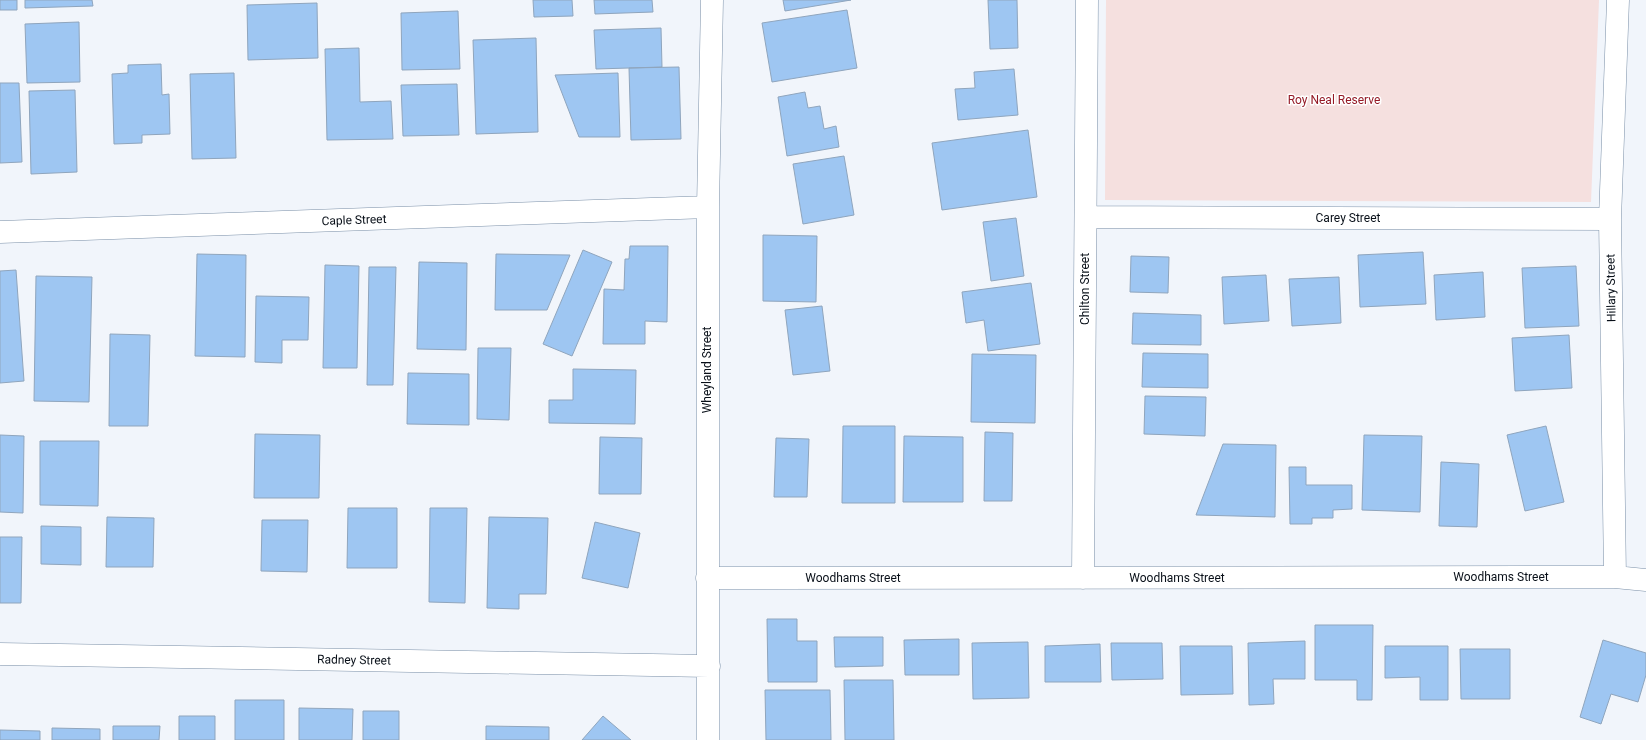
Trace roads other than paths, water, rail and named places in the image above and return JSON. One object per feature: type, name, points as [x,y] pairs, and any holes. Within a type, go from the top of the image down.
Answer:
[{"type":"street","name":"Wheyland Street","points":[[708,740],[708,207],[712,0]]},
{"type":"street","name":"Chilton Street","points":[[1083,578],[1087,0]]},
{"type":"street","name":"Hillary Street","points":[[1615,577],[1610,219],[1618,0]]},
{"type":"street","name":"Caple Street","points":[[0,232],[708,207]]},
{"type":"street","name":"Carey Street","points":[[1086,216],[1610,219]]},
{"type":"street","name":"Woodhams Street","points":[[707,578],[1615,577],[1646,580]]},
{"type":"street","name":"Radney Street","points":[[0,654],[709,666]]},
{"type":"park label","name":"Roy Neal Reserve","points":[[1334,100]]}]
